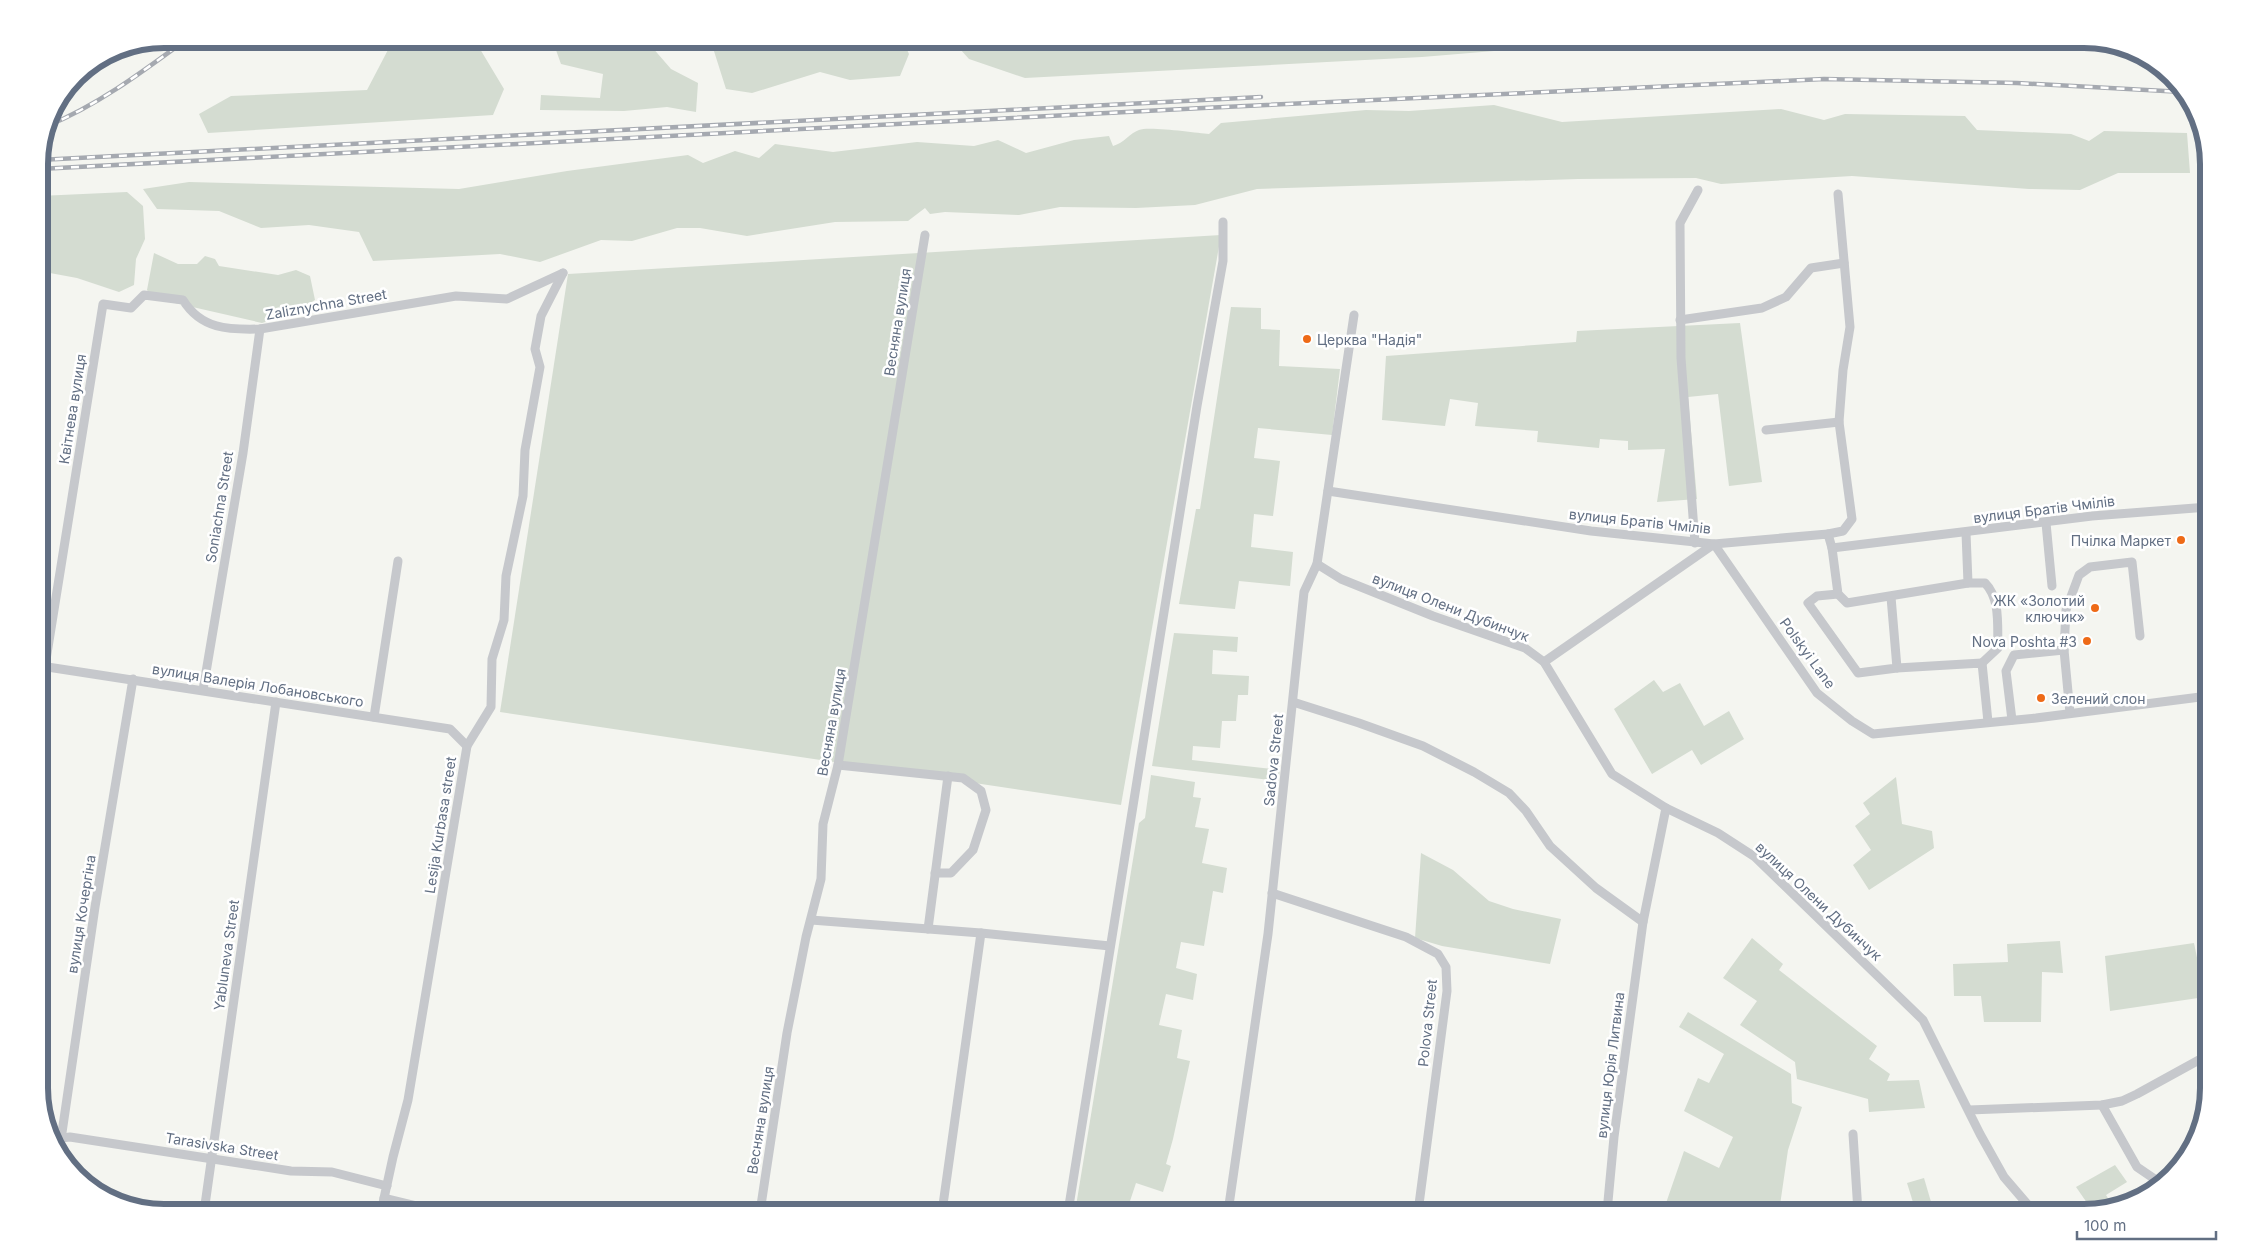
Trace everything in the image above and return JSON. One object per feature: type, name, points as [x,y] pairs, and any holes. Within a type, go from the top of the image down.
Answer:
[{"type":"street","points":[[1695,543],[1681,358],[1680,223],[1698,190]]},
{"type":"street","points":[[1838,194],[1850,327],[1843,370],[1839,422],[1852,519],[1843,531],[1828,534],[1832,548],[1838,594],[1846,603],[1968,583],[1985,583],[1991,589],[1995,601],[1998,648],[1982,663],[1897,668],[1858,674],[1808,603],[1817,596],[1838,594]]},
{"type":"street","points":[[1069,1204],[1195,416],[1223,261],[1223,222]]},
{"type":"street","name":"Весняна вулиця","points":[[761,1204],[786,1042],[821,879],[823,824],[838,765],[925,235]]},
{"type":"street","points":[[1680,320],[1762,308],[1786,297],[1811,268],[1844,263]]},
{"type":"street","name":"Zaliznychna Street","points":[[103,304],[132,308],[144,295],[183,300],[191,313],[207,323],[236,330],[260,329],[326,317],[374,311],[408,302],[456,296],[507,299],[563,273]]},
{"type":"street","name":"Lesija Kurbasa street","points":[[383,1204],[408,1100],[467,746],[491,708],[492,659],[504,620],[506,576],[516,538],[523,496],[525,450],[540,367],[535,349],[542,316],[563,273]]},
{"type":"street","name":"Квітнева вулиця","points":[[48,630],[103,304]]},
{"type":"street","name":"Sadova Street","points":[[1229,1204],[1272,893],[1304,592],[1317,564],[1354,315]]},
{"type":"street","name":"Soniachna Street","points":[[203,690],[243,453],[260,329]]},
{"type":"street","points":[[1766,430],[1839,422]]},
{"type":"street","name":"вулиця Братів Чмілів","points":[[1328,491],[1591,531],[1695,543],[1714,544],[1828,534]]},
{"type":"street","name":"вулиця Братів Чмілів","points":[[1832,548],[2092,516],[2199,507]]},
{"type":"street","points":[[2046,523],[2052,586]]},
{"type":"street","points":[[1966,533],[1968,583]]},
{"type":"street","points":[[1544,662],[1714,544]]},
{"type":"street","name":"Polskyi Lane","points":[[1714,544],[1817,693],[1852,721],[1873,734],[2030,718],[2200,697]]},
{"type":"street","points":[[374,717],[398,561]]},
{"type":"street","points":[[2070,713],[2064,650],[2066,610],[2079,575],[2090,567],[2132,562],[2140,636]]},
{"type":"street","name":"вулиця Олени Дубинчук","points":[[1317,564],[1340,579],[1433,616],[1525,648],[1544,662],[1612,774],[1666,808],[1718,833],[1755,857],[1923,1020],[2004,1177],[2027,1204]]},
{"type":"street","points":[[1891,597],[1897,668]]},
{"type":"street","points":[[2012,720],[2006,671],[2014,655],[2064,650]]},
{"type":"street","points":[[1982,663],[1988,722]]},
{"type":"street","name":"вулиця Валерія Лобановського","points":[[48,667],[450,729],[467,746]]},
{"type":"street","name":"вулиця Кочергіна","points":[[57,1134],[133,679]]},
{"type":"street","name":"Yabluneva Street","points":[[205,1204],[276,702]]},
{"type":"street","points":[[1293,702],[1423,746],[1474,772],[1509,793],[1526,811],[1550,846],[1596,888],[1643,922]]},
{"type":"street","points":[[838,765],[963,778],[981,790],[986,810],[973,850],[951,872],[936,873]]},
{"type":"street","points":[[928,929],[948,776]]},
{"type":"street","name":"вулиця Юрія Литвина","points":[[1608,1204],[1614,1137],[1643,922],[1666,808]]},
{"type":"street","name":"Polova Street","points":[[1272,893],[1406,937],[1438,954],[1446,967],[1447,991],[1419,1204]]},
{"type":"street","points":[[811,920],[981,932],[1110,946]]},
{"type":"street","points":[[943,1204],[981,932]]},
{"type":"street","points":[[1969,1110],[2102,1104],[2122,1101],[2200,1059]]},
{"type":"street","points":[[2102,1104],[2137,1167],[2155,1179]]},
{"type":"street","points":[[1853,1134],[1857,1204]]},
{"type":"street","name":"Tarasivska Street","points":[[59,1138],[70,1136],[291,1171],[332,1172],[387,1186]]},
{"type":"street","points":[[384,1198],[409,1204]]},
{"type":"shaded area","points":[[389,48],[479,48],[504,89],[493,115],[208,133],[199,114],[231,96],[367,90]]},
{"type":"shaded area","points":[[555,48],[653,48],[671,69],[698,83],[696,112],[667,107],[624,111],[540,110],[541,95],[600,98],[603,74],[561,64]]},
{"type":"shaded area","points":[[713,48],[906,48],[909,54],[900,76],[850,80],[820,72],[752,93],[726,89]]},
{"type":"shaded area","points":[[959,48],[1563,48],[1025,78],[969,59]]},
{"type":"shaded area","points":[[1494,105],[1562,122],[1781,109],[1824,120],[1845,114],[1965,116],[1977,130],[2071,134],[2089,141],[2104,131],[2187,133],[2190,173],[2118,173],[2080,190],[2029,189],[1852,176],[1721,184],[1696,178],[1578,179],[1257,189],[1195,205],[1136,208],[1060,207],[1019,215],[945,212],[930,214],[925,208],[908,221],[835,222],[747,236],[700,228],[677,228],[632,241],[601,240],[540,262],[500,254],[373,261],[359,232],[309,225],[261,228],[219,211],[157,209],[143,189],[189,182],[459,189],[567,171],[688,155],[703,163],[735,151],[759,158],[775,144],[833,152],[917,142],[974,146],[998,140],[1026,153],[1074,140],[1109,136],[1113,146],[1136,131],[1144,129],[1209,134],[1221,123],[1366,110],[1409,111]]},
{"type":"shaded area","points":[[127,192],[143,206],[145,239],[136,259],[134,285],[119,292],[77,278],[48,273],[48,196]]},
{"type":"shaded area","points":[[1221,235],[1121,805],[500,712],[568,274]]},
{"type":"shaded area","points":[[154,253],[178,264],[197,264],[205,256],[215,259],[219,266],[278,275],[296,270],[310,276],[315,300],[294,313],[262,323],[153,298],[147,290]]},
{"type":"shaded area","points":[[1231,307],[1261,308],[1261,329],[1280,330],[1279,366],[1340,369],[1332,435],[1258,428],[1254,458],[1280,461],[1273,516],[1254,514],[1251,547],[1293,552],[1290,586],[1239,581],[1235,609],[1179,604],[1196,509],[1200,509]]},
{"type":"shaded area","points":[[1740,323],[1762,482],[1729,486],[1718,394],[1688,397],[1697,499],[1657,502],[1665,449],[1628,450],[1628,441],[1600,439],[1599,448],[1537,442],[1538,431],[1475,426],[1478,403],[1450,399],[1445,426],[1382,420],[1386,356],[1576,342],[1577,331]]},
{"type":"shaded area","points":[[1174,633],[1238,637],[1237,652],[1213,650],[1212,674],[1249,676],[1248,695],[1238,695],[1236,721],[1222,721],[1220,748],[1193,746],[1192,760],[1280,770],[1278,781],[1152,766]]},
{"type":"shaded area","points":[[1654,680],[1663,692],[1680,683],[1704,726],[1729,711],[1744,739],[1701,765],[1692,750],[1652,774],[1614,709]]},
{"type":"shaded area","points":[[1151,775],[1195,782],[1193,797],[1201,798],[1195,827],[1209,829],[1202,863],[1227,868],[1223,893],[1213,891],[1204,946],[1181,942],[1176,968],[1197,974],[1193,1000],[1166,994],[1159,1025],[1182,1030],[1177,1058],[1190,1061],[1166,1164],[1171,1166],[1163,1192],[1136,1183],[1129,1204],[1076,1204],[1139,823],[1145,818]]},
{"type":"shaded area","points":[[1896,777],[1902,824],[1932,831],[1934,848],[1869,890],[1853,865],[1871,850],[1855,826],[1870,814],[1863,803]]},
{"type":"shaded area","points":[[1421,853],[1453,870],[1489,901],[1513,909],[1561,919],[1550,964],[1442,946],[1415,938]]},
{"type":"shaded area","points":[[1752,938],[1783,964],[1779,970],[1877,1046],[1869,1059],[1890,1074],[1887,1081],[1919,1080],[1925,1108],[1869,1112],[1868,1099],[1797,1079],[1795,1062],[1740,1025],[1757,1001],[1723,978]]},
{"type":"shaded area","points":[[2060,941],[2063,973],[2042,972],[2041,1022],[1984,1022],[1981,996],[1954,996],[1953,964],[2008,962],[2007,944]]},
{"type":"shaded area","points":[[2194,943],[2200,972],[2200,998],[2110,1011],[2105,956]]},
{"type":"shaded area","points":[[1688,1012],[1791,1074],[1792,1103],[1802,1107],[1788,1150],[1780,1204],[1666,1204],[1684,1151],[1719,1168],[1733,1137],[1684,1111],[1698,1078],[1709,1083],[1724,1054],[1679,1027]]},
{"type":"shaded area","points":[[2115,1165],[2127,1182],[2106,1195],[2110,1201],[2099,1203],[2088,1204],[2076,1187]]},
{"type":"shaded area","points":[[1924,1178],[1932,1204],[1914,1204],[1907,1183]]},
{"type":"railway","points":[[55,123],[102,98],[174,48]]},
{"type":"railway","points":[[48,169],[1203,108],[1824,79],[2017,83],[2175,92]]},
{"type":"railway","points":[[48,160],[1261,97]]},
{"type":"place","name":"Церква \"Надія\"","points":[[1307,339]]},
{"type":"place","name":"Пчілка Маркет","points":[[2181,540]]},
{"type":"place","name":"ЖК «Золотий ключик»","points":[[2095,608]]},
{"type":"place","name":"Nova Poshta #3","points":[[2087,641]]},
{"type":"place","name":"Зелений слон","points":[[2041,698]]}]
